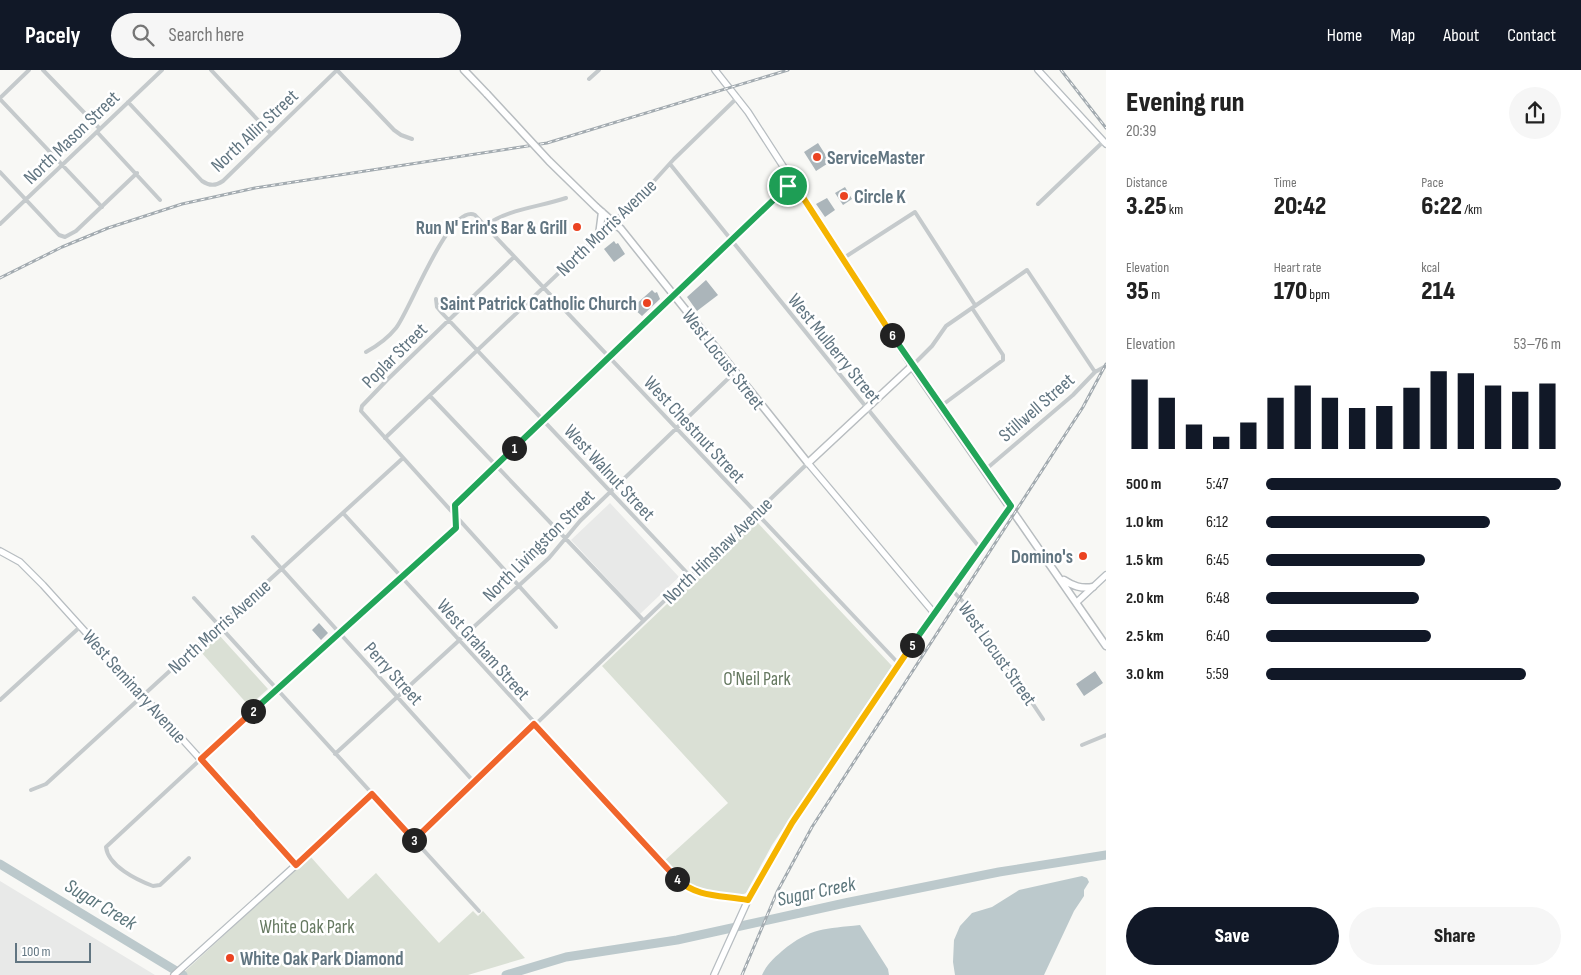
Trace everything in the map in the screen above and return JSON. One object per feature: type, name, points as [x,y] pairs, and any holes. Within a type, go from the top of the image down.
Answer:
[{"type":"main road","name":"West Locust Street","points":[[464,70],[549,161],[621,229],[808,463]]},
{"type":"main road","points":[[599,235],[602,212]]},
{"type":"main road","points":[[912,366],[1011,506],[1106,646]]},
{"type":"main road","name":"North Hinshaw Avenue","points":[[808,463],[912,366]]},
{"type":"main road","points":[[1060,578],[1084,589],[1093,587]]},
{"type":"street","points":[[29,70],[0,98],[102,207]]},
{"type":"street","points":[[43,70],[160,200]]},
{"type":"street","name":"North Mason Street","points":[[0,224],[162,70]]},
{"type":"street","points":[[211,70],[271,134]]},
{"type":"street","points":[[337,70],[394,130],[412,139]]},
{"type":"street","name":"North Allin Street","points":[[128,102],[202,181],[210,185],[223,180],[337,70]]},
{"type":"street","points":[[590,70],[594,74]]},
{"type":"street","points":[[589,79],[599,70]]},
{"type":"street","points":[[1038,70],[1105,142],[1038,204]]},
{"type":"street","points":[[719,71],[738,97],[912,366]]},
{"type":"street","name":"North Morris Avenue","points":[[385,438],[613,222],[738,97]]},
{"type":"street","name":"West Mulberry Street","points":[[670,164],[980,548]]},
{"type":"street","points":[[0,172],[59,235],[65,237],[76,231],[137,173]]},
{"type":"street","points":[[189,858],[160,885],[156,886],[149,885],[125,871],[112,859],[106,850],[108,844],[456,528],[455,505],[793,182]]},
{"type":"street","points":[[485,226],[493,220],[518,211],[566,198]]},
{"type":"street","points":[[842,259],[915,212],[1003,354],[1004,359],[941,406]]},
{"type":"street","name":"West Chestnut Street","points":[[366,352],[379,344],[397,328],[448,232],[460,217],[470,213],[475,215],[899,664]]},
{"type":"street","name":"Poplar Street","points":[[385,438],[361,412],[361,407],[514,257]]},
{"type":"street","name":"North Hinshaw Avenue","points":[[912,366],[933,345],[943,329],[1027,270],[1095,372]]},
{"type":"street","name":"West Walnut Street","points":[[436,299],[438,309],[448,321],[690,576]]},
{"type":"street","name":"Stillwell Street","points":[[985,470],[1073,395],[1095,372],[1106,366]]},
{"type":"street","name":"North Livingston Street","points":[[335,754],[549,558],[565,538],[610,492],[735,372]]},
{"type":"street","points":[[430,396],[643,620]]},
{"type":"street","points":[[385,438],[556,627]]},
{"type":"street","name":"North Morris Avenue","points":[[32,790],[46,784],[403,458]]},
{"type":"street","name":"North Hinshaw Avenue","points":[[414,841],[808,463]]},
{"type":"street","name":"West Locust Street","points":[[808,463],[934,613]]},
{"type":"street","points":[[714,975],[748,900],[792,823],[934,613],[1011,506]]},
{"type":"street","name":"West Graham Street","points":[[343,513],[534,724],[684,885],[709,895],[748,900]]},
{"type":"street","name":"Perry Street","points":[[253,537],[474,782]]},
{"type":"street","name":"West Seminary Avenue","points":[[0,551],[20,562],[34,575],[296,865]]},
{"type":"street","points":[[1077,602],[1106,575]]},
{"type":"street","name":"West Locust Street","points":[[951,589],[967,606],[1043,719]]},
{"type":"street","points":[[194,598],[479,911]]},
{"type":"street","points":[[0,700],[81,626]]},
{"type":"street","points":[[1082,745],[1106,735]]},
{"type":"street","points":[[174,975],[372,794]]},
{"type":"shaded area","points":[[610,503],[679,577],[640,614],[571,540]]},
{"type":"shaded area","points":[[1082,876],[1087,878],[1089,882],[1084,890],[1084,896],[1074,911],[1044,975],[955,975],[953,962],[954,940],[960,926],[972,913],[992,907],[1019,890]]},
{"type":"shaded area","points":[[0,881],[155,975],[0,975]]},
{"type":"shaded area","points":[[860,925],[888,969],[889,975],[762,975],[768,965],[782,951],[802,937],[810,933],[837,927]]},
{"type":"green space","name":"O'Neil Park","points":[[755,520],[892,666],[772,845],[746,893],[741,895],[707,891],[698,888],[683,879],[664,861],[728,803],[602,666]]},
{"type":"green space","points":[[219,635],[268,689],[249,706],[201,652]]},
{"type":"green space","name":"White Oak Park","points":[[310,856],[348,899],[376,873],[439,943],[473,911],[478,916],[483,911],[525,958],[468,975],[181,975]]},
{"type":"building","name":"ServiceMaster","points":[[818,143],[830,162],[816,171],[804,152]]},
{"type":"building","name":"Circle K","points":[[845,187],[852,199],[843,205],[835,193]]},
{"type":"building","name":"Circle K","points":[[827,198],[835,210],[825,217],[816,204]]},
{"type":"building","points":[[614,241],[616,244],[618,243],[625,254],[614,262],[604,249]]},
{"type":"building","points":[[706,280],[718,295],[697,311],[687,297]]},
{"type":"building","name":"Saint Patrick Catholic Church","points":[[652,290],[655,293],[657,292],[660,299],[642,316],[634,309],[636,307],[634,306]]},
{"type":"building","points":[[319,623],[328,633],[321,640],[312,630]]},
{"type":"building","points":[[1095,671],[1103,683],[1084,696],[1076,684]]},
{"type":"waterway","name":"Sugar Creek","points":[[506,975],[566,957],[677,940],[999,872],[1106,855]]},
{"type":"waterway","name":"Sugar Creek","points":[[0,864],[183,975]]},
{"type":"railway","points":[[0,278],[62,247],[108,228],[182,204],[255,188],[547,143],[788,70]]},
{"type":"railway","points":[[1061,70],[1106,128]]},
{"type":"railway","points":[[742,975],[777,892],[812,827],[1083,407],[1106,364]]},
{"type":"place","name":"ServiceMaster","points":[[817,157]]},
{"type":"place","name":"Circle K","points":[[844,196]]},
{"type":"place","name":"Run N' Erin's Bar & Grill","points":[[577,227]]},
{"type":"place","name":"Saint Patrick Catholic Church","points":[[647,303]]},
{"type":"place","name":"Domino's","points":[[1083,556]]},
{"type":"place","name":"White Oak Park Diamond","points":[[230,958]]},
{"type":"route","points":[[793,182],[908,359],[1011,506],[924,627],[812,792],[776,848],[748,900],[709,895],[684,885],[534,724],[414,841],[372,794],[296,865],[201,759],[456,528],[457,523],[454,510],[458,501],[788,186],[793,182]]}]
